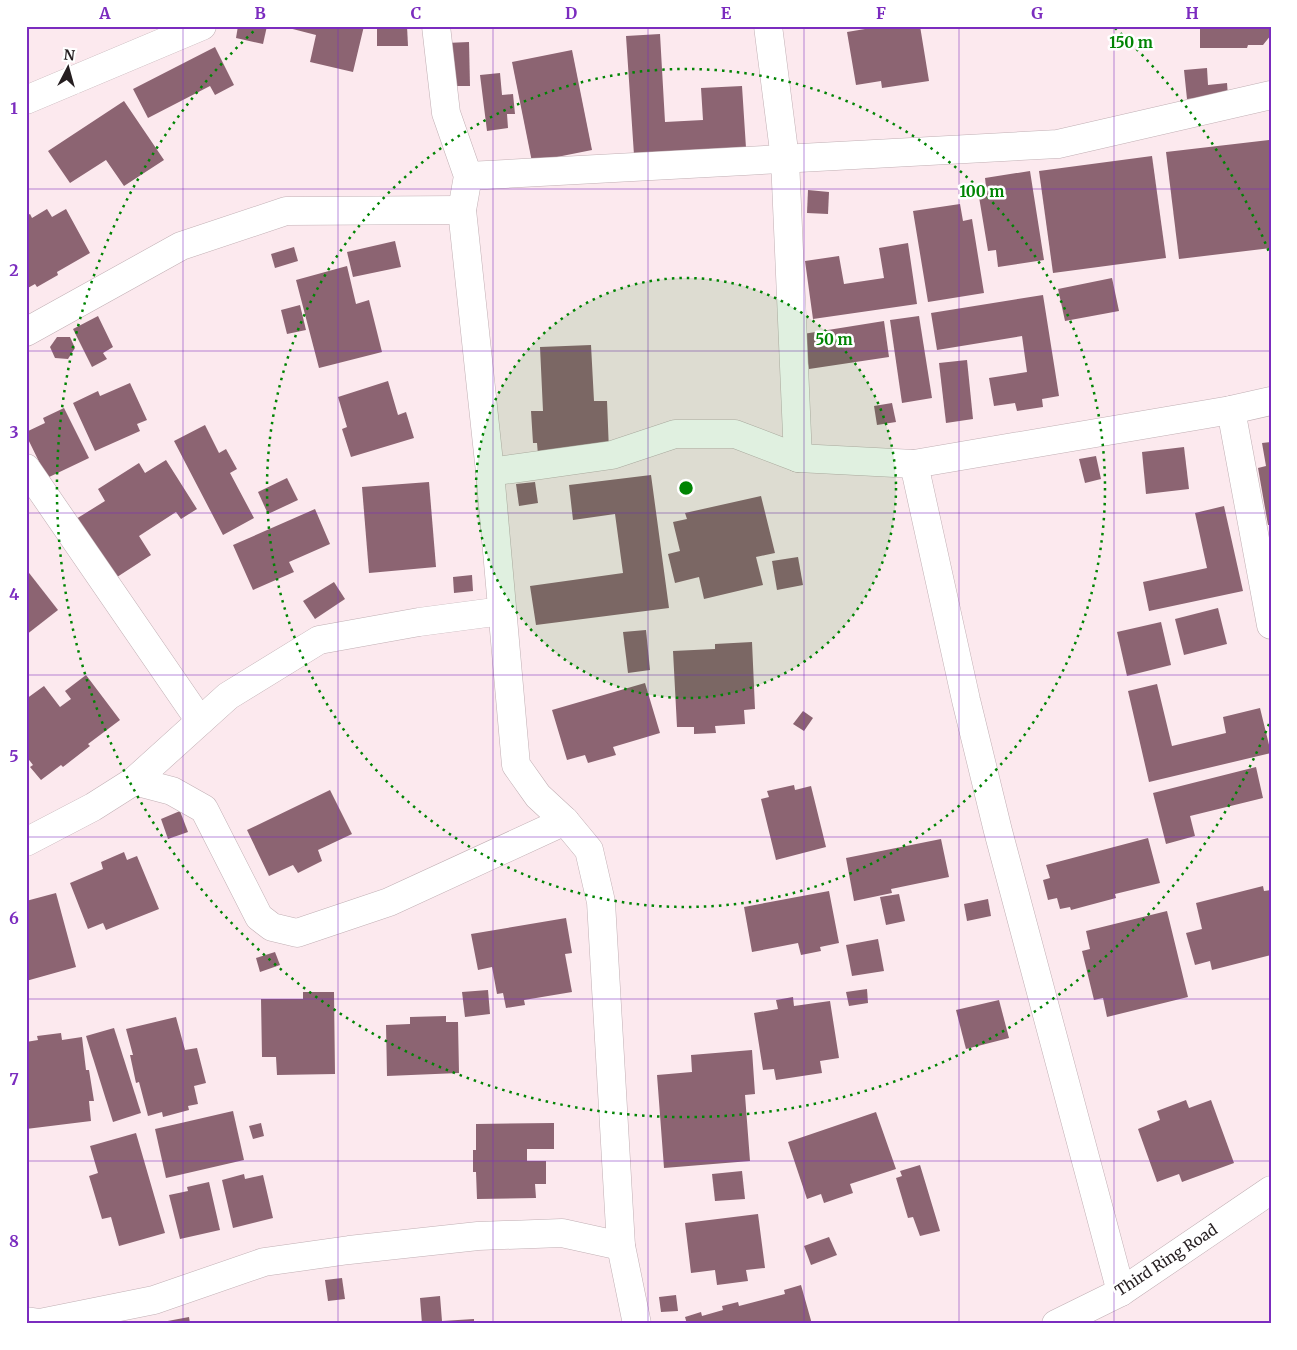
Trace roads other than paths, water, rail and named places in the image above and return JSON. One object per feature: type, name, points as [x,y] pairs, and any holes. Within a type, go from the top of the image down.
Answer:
[{"type":"street","points":[[26,100],[202,26]]},
{"type":"street","points":[[436,26],[446,113],[468,176],[462,210],[490,472],[516,765],[538,796],[565,821],[589,850],[601,902],[622,1246],[636,1324]]},
{"type":"street","points":[[768,26],[785,159],[798,458]]},
{"type":"street","points":[[468,176],[1058,144],[1271,95]]},
{"type":"street","points":[[26,332],[181,246],[286,211],[462,210]]},
{"type":"street","points":[[490,472],[612,455],[675,434],[734,434],[798,458],[914,464],[1231,410],[1271,400]]},
{"type":"street","points":[[1231,410],[1271,625]]},
{"type":"street","points":[[914,464],[966,700],[996,822],[1121,1292]]},
{"type":"street","points":[[26,468],[200,722]]},
{"type":"street","points":[[26,842],[93,807],[134,781],[228,696],[319,640],[419,622],[502,612]]},
{"type":"street","points":[[134,781],[172,791],[204,809],[259,916],[272,927],[297,933],[389,902],[565,821]]},
{"type":"street","name":"Third Ring Road","points":[[1056,1324],[1121,1292],[1271,1190]]},
{"type":"street","points":[[26,1321],[40,1323],[154,1300],[264,1262],[349,1250],[478,1236],[562,1233],[622,1246]]}]
